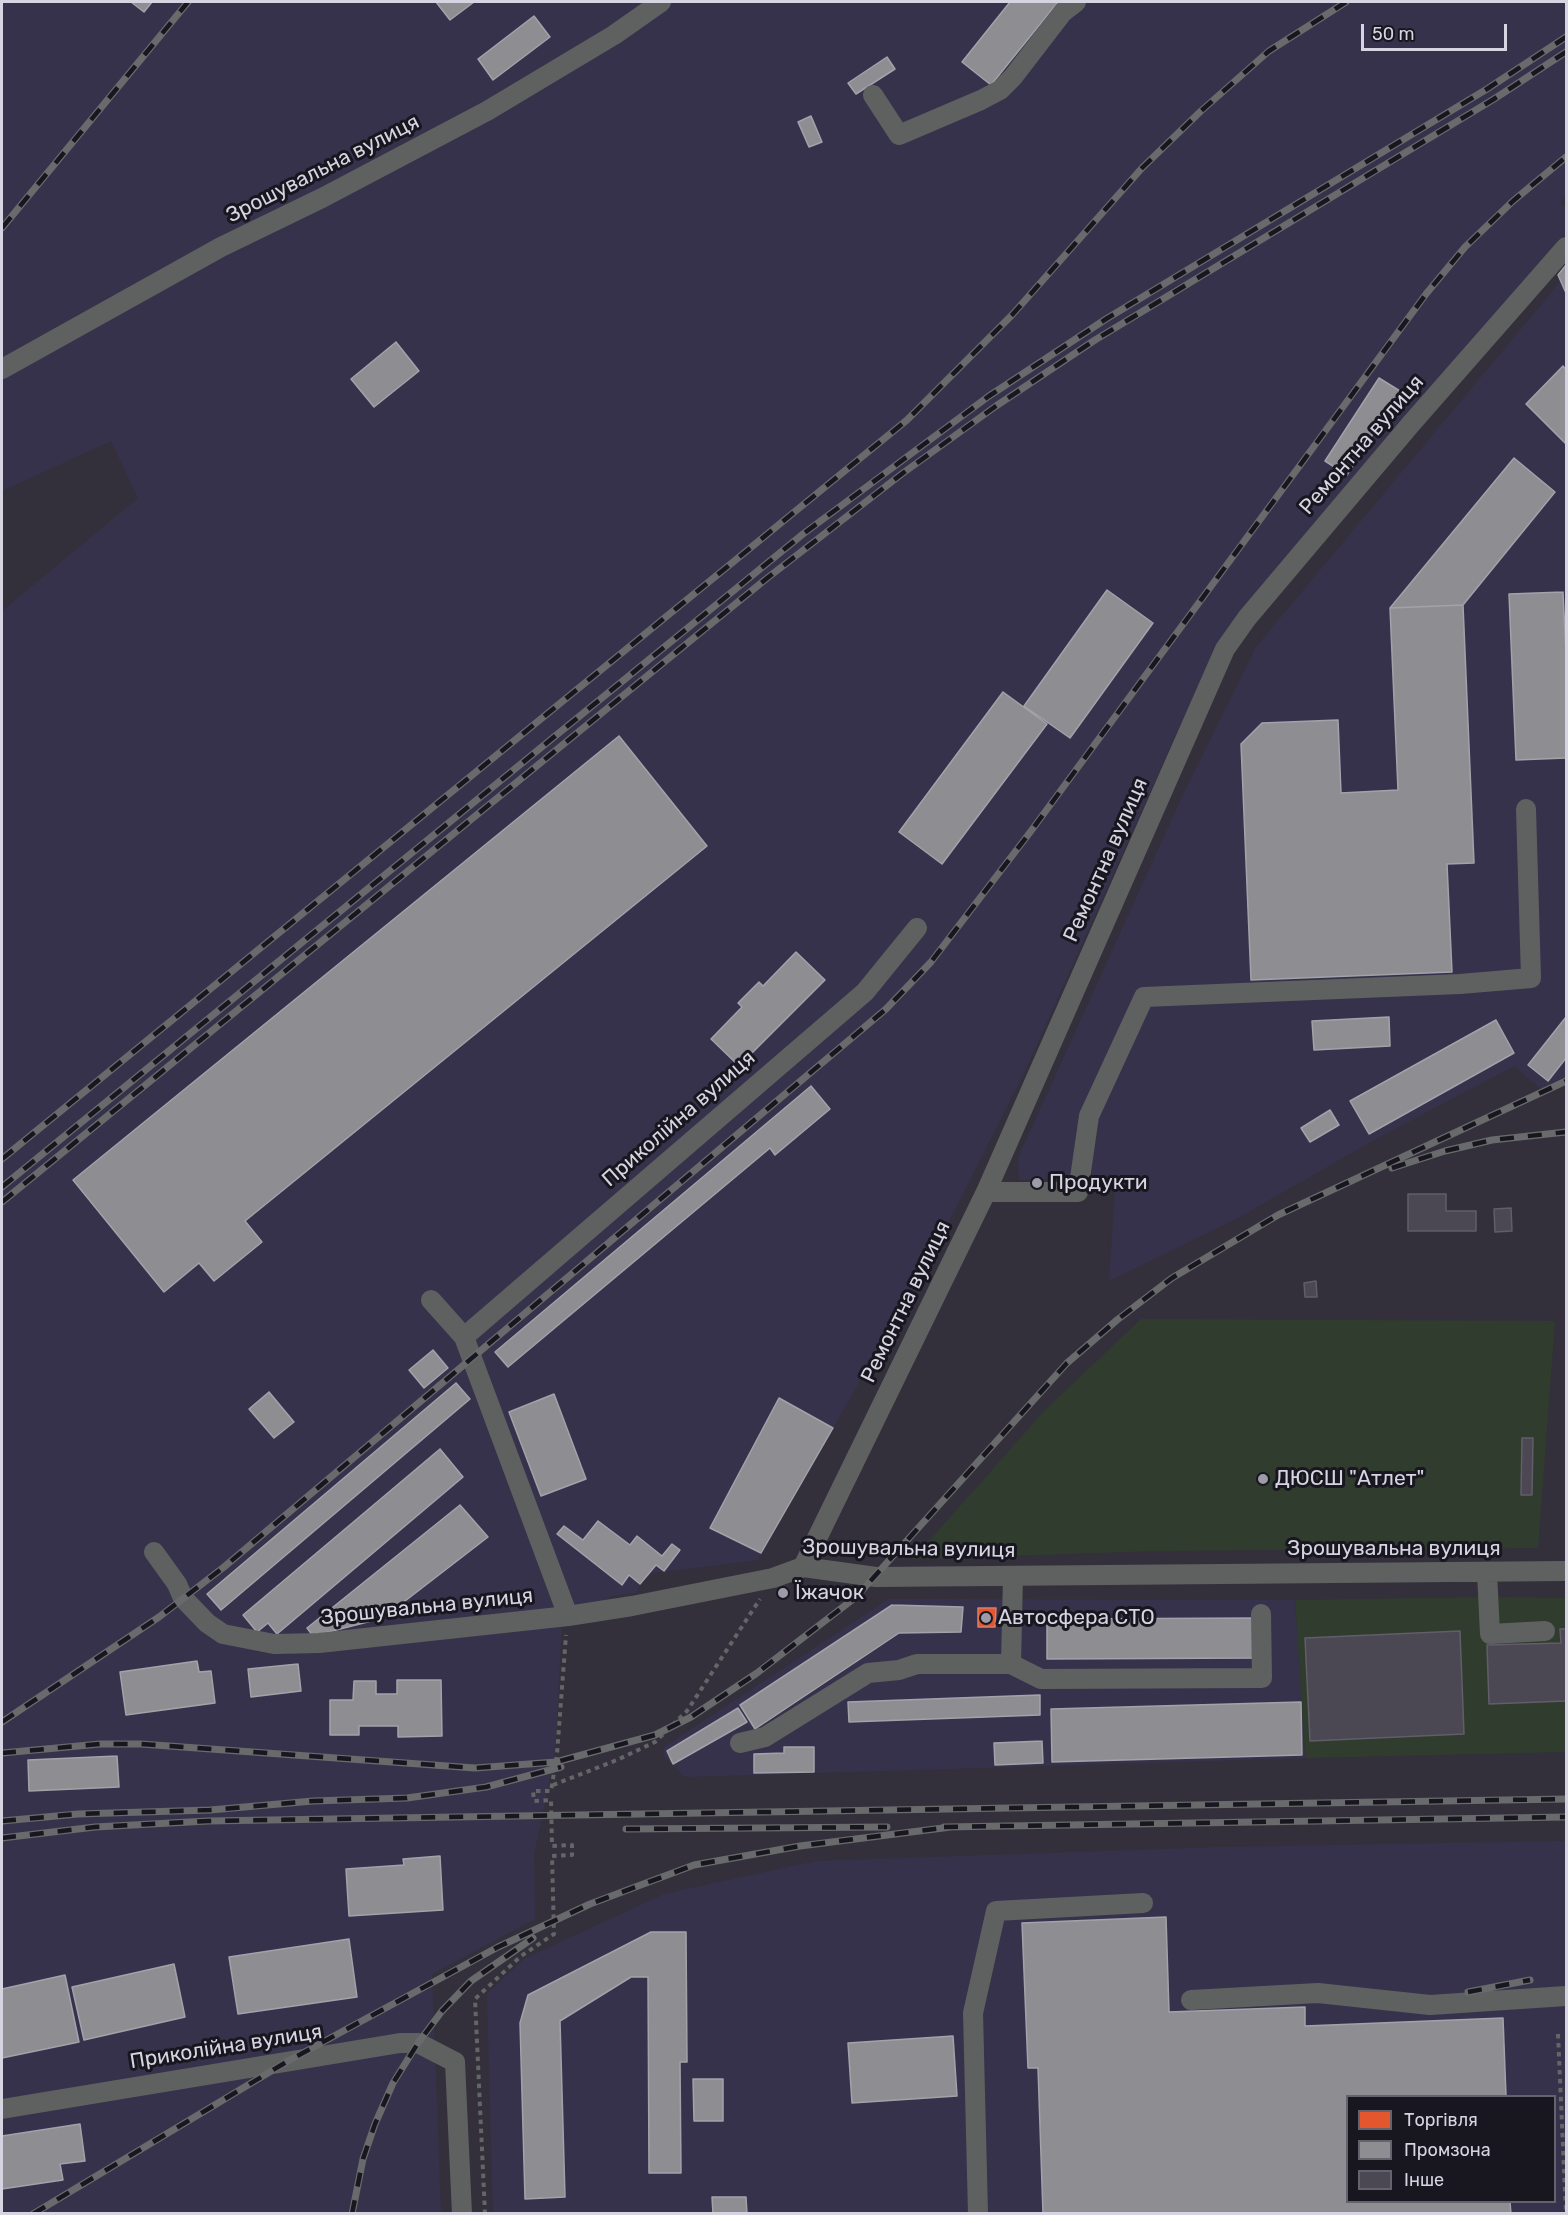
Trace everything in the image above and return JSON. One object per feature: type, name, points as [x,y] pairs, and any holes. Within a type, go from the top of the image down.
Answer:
[{"type":"street","name":"Зрошувальна вулиця","points":[[2,369],[221,247],[322,198],[488,111],[614,35],[661,2]]},
{"type":"street","points":[[873,95],[899,135],[981,100],[1000,90],[1063,12],[1077,2]]},
{"type":"street","name":"Ремонтна вулиця","points":[[803,1567],[986,1192],[1225,649],[1247,618],[1410,425],[1566,247]]},
{"type":"street","points":[[986,1192],[1078,1192],[1089,1116],[1144,997],[1460,984],[1531,978],[1526,809]]},
{"type":"street","name":"Приколійна вулиця","points":[[464,1337],[864,992],[917,928]]},
{"type":"street","points":[[431,1300],[464,1337],[568,1616]]},
{"type":"street","name":"Зрошувальна вулиця","points":[[154,1552],[177,1584],[183,1598],[207,1623],[223,1634],[274,1644],[319,1643],[568,1616],[632,1606],[773,1578],[803,1567],[876,1577],[1566,1571]]},
{"type":"street","points":[[1487,1572],[1490,1634],[1545,1631]]},
{"type":"street","points":[[1011,1664],[1013,1576]]},
{"type":"street","points":[[740,1743],[765,1737],[868,1673],[899,1670],[917,1664],[1011,1664],[1041,1679],[1262,1678],[1261,1614]]},
{"type":"street","points":[[978,2214],[973,2013],[996,1911],[1143,1903]]},
{"type":"street","points":[[1191,2000],[1318,1993],[1430,2005],[1566,1996]]},
{"type":"street","name":"Приколійна вулиця","points":[[2,2109],[400,2043],[418,2043],[455,2062],[462,2214]]},
{"type":"path","points":[[553,1785],[617,1760],[655,1742],[671,1727],[687,1711],[773,1578]]},
{"type":"path","points":[[485,2214],[475,1998],[520,1956],[554,1934],[552,1856],[572,1855],[572,1845],[552,1846],[551,1800],[534,1801],[533,1791],[551,1791],[553,1785],[568,1616]]},
{"type":"path","points":[[1558,2034],[1566,2214]]},
{"type":"shaded area","points":[[2,2],[1566,2],[1566,194],[1561,203],[1566,209],[1566,233],[1228,627],[1176,734],[1026,1069],[935,1249],[758,1560],[645,1574],[636,1593],[612,1596],[562,1627],[555,1753],[534,1855],[535,1919],[432,1974],[441,2213],[2,2213],[2,611],[138,498],[111,441],[2,491]]},
{"type":"shaded area","points":[[1566,275],[1566,1076],[1541,1089],[1514,1066],[1374,1140],[1238,1218],[1109,1281],[1116,1179],[1019,1180],[1018,1158],[1181,799],[1256,647]]},
{"type":"shaded area","points":[[889,1599],[1295,1600],[1305,1758],[685,1777],[664,1756],[664,1747]]},
{"type":"shaded area","points":[[1566,1841],[1566,2213],[493,2213],[487,1994],[524,1959],[664,1894],[816,1861],[1222,1847]]},
{"type":"green space","name":"ДЮСШ \"Атлет\"","points":[[1141,1319],[1555,1321],[1538,1548],[1157,1551],[913,1559],[1045,1410]]},
{"type":"green space","points":[[1566,1598],[1566,1752],[1305,1758],[1295,1600]]},
{"type":"building: Торгівля","points":[[978,1608],[996,1608],[995,1627],[978,1627]]},
{"type":"building: Промзона","points":[[131,2],[152,2],[144,12]]},
{"type":"building: Промзона","points":[[436,2],[474,2],[450,20]]},
{"type":"building: Промзона","points":[[1010,2],[1058,2],[991,85],[962,62]]},
{"type":"building: Промзона","points":[[534,16],[550,37],[493,80],[478,59]]},
{"type":"building: Промзона","points":[[887,57],[895,69],[856,94],[848,83]]},
{"type":"building: Промзона","points":[[811,116],[822,142],[809,147],[798,122]]},
{"type":"building: Промзона","points":[[1566,265],[1566,293],[1558,275]]},
{"type":"building: Промзона","points":[[396,342],[419,371],[374,407],[351,379]]},
{"type":"building: Промзона","points":[[1563,366],[1566,370],[1566,444],[1526,404]]},
{"type":"building: Промзона","points":[[1379,378],[1400,391],[1347,475],[1325,461]]},
{"type":"building: Промзона","points":[[1514,458],[1555,492],[1463,605],[1390,608]]},
{"type":"building: Промзона","points":[[1107,590],[1153,623],[1070,738],[1024,706]]},
{"type":"building: Промзона","points":[[1563,592],[1566,653],[1566,758],[1516,760],[1509,594]]},
{"type":"building: Промзона","points":[[1463,605],[1474,863],[1447,864],[1452,972],[1251,980],[1241,744],[1262,723],[1338,720],[1341,793],[1398,790],[1390,608]]},
{"type":"building: Промзона","points":[[1003,692],[1047,724],[942,864],[899,832]]},
{"type":"building: Промзона","points":[[619,736],[707,846],[245,1221],[262,1242],[214,1281],[199,1263],[164,1292],[73,1180]]},
{"type":"building: Промзона","points":[[796,952],[825,980],[739,1066],[711,1039],[742,1007],[738,1003],[759,982],[763,986]]},
{"type":"building: Промзона","points":[[1389,1017],[1390,1046],[1314,1050],[1312,1021]]},
{"type":"building: Промзона","points":[[1566,1017],[1566,1058],[1548,1081],[1528,1065]]},
{"type":"building: Промзона","points":[[1496,1020],[1514,1053],[1369,1134],[1350,1101]]},
{"type":"building: Промзона","points":[[811,1086],[830,1109],[775,1155],[770,1148],[508,1367],[495,1352]]},
{"type":"building: Промзона","points":[[1330,1110],[1339,1125],[1310,1142],[1301,1128]]},
{"type":"building: Промзона","points":[[433,1350],[448,1368],[424,1388],[409,1370]]},
{"type":"building: Промзона","points":[[456,1383],[470,1399],[221,1610],[207,1594]]},
{"type":"building: Промзона","points":[[269,1392],[294,1422],[274,1438],[249,1409]]},
{"type":"building: Промзона","points":[[554,1394],[586,1479],[541,1496],[509,1412]]},
{"type":"building: Промзона","points":[[779,1398],[833,1428],[761,1553],[710,1528]]},
{"type":"building: Промзона","points":[[440,1449],[463,1477],[277,1634],[268,1623],[257,1632],[243,1615]]},
{"type":"building: Промзона","points":[[460,1505],[488,1537],[383,1618],[313,1636],[307,1628]]},
{"type":"building: Промзона","points":[[598,1521],[630,1545],[637,1536],[662,1556],[672,1544],[680,1550],[664,1571],[656,1565],[640,1584],[629,1575],[622,1585],[557,1534],[564,1526],[583,1540]]},
{"type":"building: Промзона","points":[[892,1605],[963,1607],[961,1632],[899,1633],[755,1729],[740,1705]]},
{"type":"building: Промзона","points":[[1257,1618],[1257,1658],[1047,1659],[1047,1619]]},
{"type":"building: Промзона","points":[[197,1661],[199,1672],[211,1671],[215,1703],[126,1715],[120,1672]]},
{"type":"building: Промзона","points":[[298,1664],[301,1691],[251,1697],[248,1669]]},
{"type":"building: Промзона","points":[[397,1680],[441,1680],[442,1736],[398,1737],[398,1726],[359,1726],[359,1735],[330,1735],[330,1700],[353,1700],[354,1681],[376,1681],[376,1694],[397,1694]]},
{"type":"building: Промзона","points":[[1040,1695],[1040,1715],[849,1722],[848,1702]]},
{"type":"building: Промзона","points":[[1301,1702],[1302,1755],[1052,1762],[1051,1709]]},
{"type":"building: Промзона","points":[[738,1708],[747,1722],[673,1764],[667,1751]]},
{"type":"building: Промзона","points":[[1042,1741],[1043,1763],[995,1765],[994,1743]]},
{"type":"building: Промзона","points":[[784,1747],[814,1747],[814,1772],[754,1773],[754,1754],[784,1753]]},
{"type":"building: Промзона","points":[[117,1756],[119,1787],[29,1791],[28,1760]]},
{"type":"building: Промзона","points":[[440,1856],[443,1910],[349,1916],[346,1869],[404,1865],[403,1859]]},
{"type":"building: Промзона","points":[[1166,1917],[1169,2012],[1305,2007],[1305,2026],[1503,2018],[1506,2095],[1346,2095],[1346,2203],[1510,2203],[1511,2214],[1043,2214],[1038,2068],[1028,2068],[1022,1923]]},
{"type":"building: Промзона","points":[[651,1932],[686,1932],[687,2062],[680,2062],[681,2173],[649,2173],[648,1977],[631,1977],[560,2021],[565,2197],[525,2199],[520,2023],[528,1995]]},
{"type":"building: Промзона","points":[[349,1939],[357,1997],[238,2014],[229,1957]]},
{"type":"building: Промзона","points":[[174,1964],[185,2017],[84,2040],[72,1987]]},
{"type":"building: Промзона","points":[[65,1975],[79,2042],[2,2058],[2,1989]]},
{"type":"building: Промзона","points":[[953,2036],[957,2096],[852,2103],[848,2043]]},
{"type":"building: Промзона","points":[[693,2079],[723,2079],[723,2121],[694,2121]]},
{"type":"building: Промзона","points":[[80,2124],[85,2161],[60,2164],[63,2180],[2,2189],[2,2136]]},
{"type":"building: Промзона","points":[[712,2197],[746,2197],[747,2214],[713,2214]]},
{"type":"building: Інше","points":[[1408,1194],[1446,1194],[1446,1211],[1476,1211],[1476,1231],[1408,1231]]},
{"type":"building: Інше","points":[[1511,1208],[1512,1231],[1495,1232],[1494,1209]]},
{"type":"building: Інше","points":[[1316,1281],[1317,1297],[1305,1297],[1304,1283]]},
{"type":"building: Інше","points":[[1522,1438],[1533,1438],[1532,1495],[1521,1495]]},
{"type":"building: Інше","points":[[1560,1629],[1566,1629],[1566,1701],[1489,1704],[1487,1645],[1561,1643]]},
{"type":"building: Інше","points":[[1460,1631],[1464,1734],[1310,1741],[1305,1638]]},
{"type":"railway","points":[[2,228],[188,2]]},
{"type":"railway","points":[[2,1159],[907,420],[1012,315],[1142,168],[1201,111],[1269,51],[1346,2]]},
{"type":"railway","points":[[2,1187],[803,534],[989,396],[1106,319],[1487,89],[1566,37]]},
{"type":"railway","points":[[2,1202],[766,579],[903,473],[996,406],[1095,340],[1494,99],[1566,52]]},
{"type":"railway","points":[[2,1722],[159,1617],[224,1567],[886,1009],[931,962],[1031,831],[1426,294],[1465,247],[1513,201],[1566,157]]},
{"type":"railway","points":[[2,1753],[100,1744],[141,1744],[475,1768],[556,1762],[655,1735],[691,1717],[757,1673],[856,1597],[1067,1363],[1117,1320],[1172,1278],[1278,1215],[1566,1081]]},
{"type":"railway","points":[[1392,1168],[1445,1151],[1492,1140],[1566,1132]]},
{"type":"railway","points":[[2,1821],[78,1814],[210,1810],[313,1801],[407,1798],[486,1787],[561,1767]]},
{"type":"railway","points":[[2,1838],[95,1827],[208,1821],[1566,1799]]},
{"type":"railway","points":[[944,1827],[1566,1817]]},
{"type":"railway","points":[[626,1829],[887,1827]]},
{"type":"railway","points":[[33,2214],[288,2061],[498,1947],[590,1904],[694,1865],[800,1846],[951,1827]]},
{"type":"railway","points":[[352,2214],[363,2159],[375,2124],[393,2083],[418,2043],[442,2011],[471,1981],[533,1938]]},
{"type":"railway","points":[[1468,1992],[1530,1980]]},
{"type":"place","name":"Продукти","points":[[1037,1183]]},
{"type":"place","name":"ДЮСШ \"Атлет\"","points":[[1263,1479]]},
{"type":"place","name":"Їжачок","points":[[783,1593]]},
{"type":"place","name":"Автосфера СТО","points":[[986,1618]]}]
